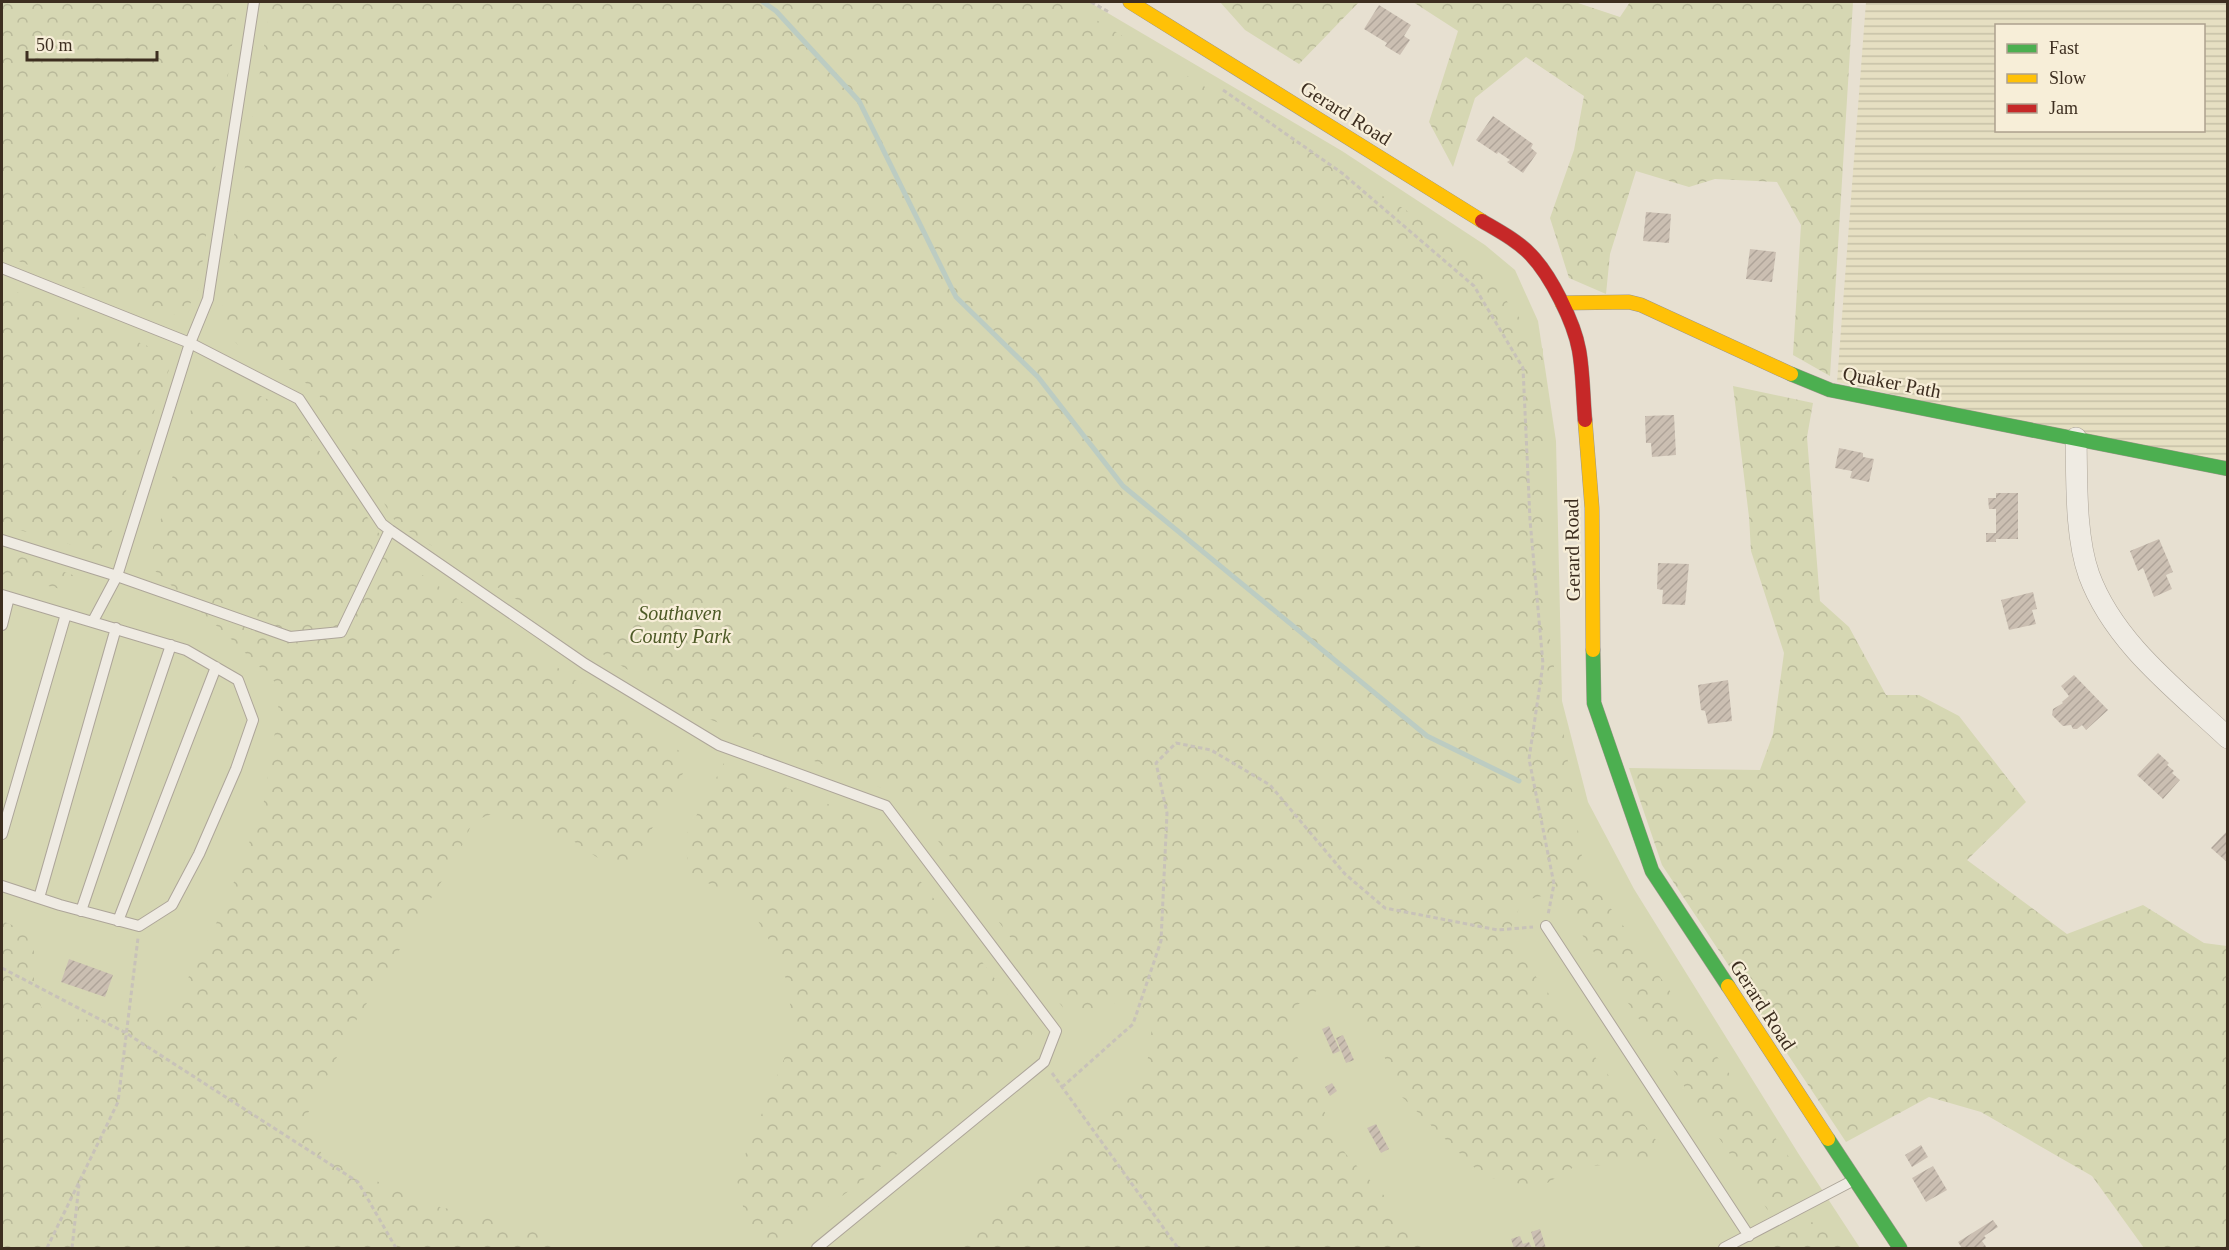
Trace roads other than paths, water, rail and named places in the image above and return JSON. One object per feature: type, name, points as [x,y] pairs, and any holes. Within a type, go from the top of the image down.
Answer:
[{"type":"street","name":"Gerard Road","points":[[1130,2],[1507,236],[1531,255],[1547,276],[1562,303],[1579,349],[1592,508],[1594,703],[1652,871],[1900,1248]]},
{"type":"street","name":"Quaker Path","points":[[1562,303],[1629,302],[1641,305],[1819,387],[2228,469]]},
{"type":"street","points":[[2076,438],[2079,524],[2089,575],[2118,630],[2228,738]]},
{"type":"lane","points":[[93,621],[117,576],[190,343],[208,299],[254,2]]},
{"type":"lane","points":[[2,268],[190,343],[299,399],[382,524],[390,530],[585,664],[719,745],[886,806],[1056,1031],[1044,1062],[817,1248]]},
{"type":"lane","points":[[2,540],[117,576],[290,637],[341,632],[390,530]]},
{"type":"lane","points":[[2,625],[5,596],[186,650],[238,680],[253,720],[236,769],[199,854],[172,905],[139,926],[81,911],[2,886]]},
{"type":"lane","points":[[2,834],[66,614]]},
{"type":"lane","points":[[39,898],[116,628]]},
{"type":"lane","points":[[81,911],[171,645]]},
{"type":"lane","points":[[118,921],[216,667]]},
{"type":"lane","points":[[1546,926],[1749,1236]]},
{"type":"lane","points":[[1724,1248],[1854,1180]]},
{"type":"waterway","points":[[763,2],[776,11],[859,101],[956,297],[1038,377],[1123,486],[1427,736],[1519,781]]},
{"type":"park label","name":"Southaven County Park","points":[[680,624]]}]
